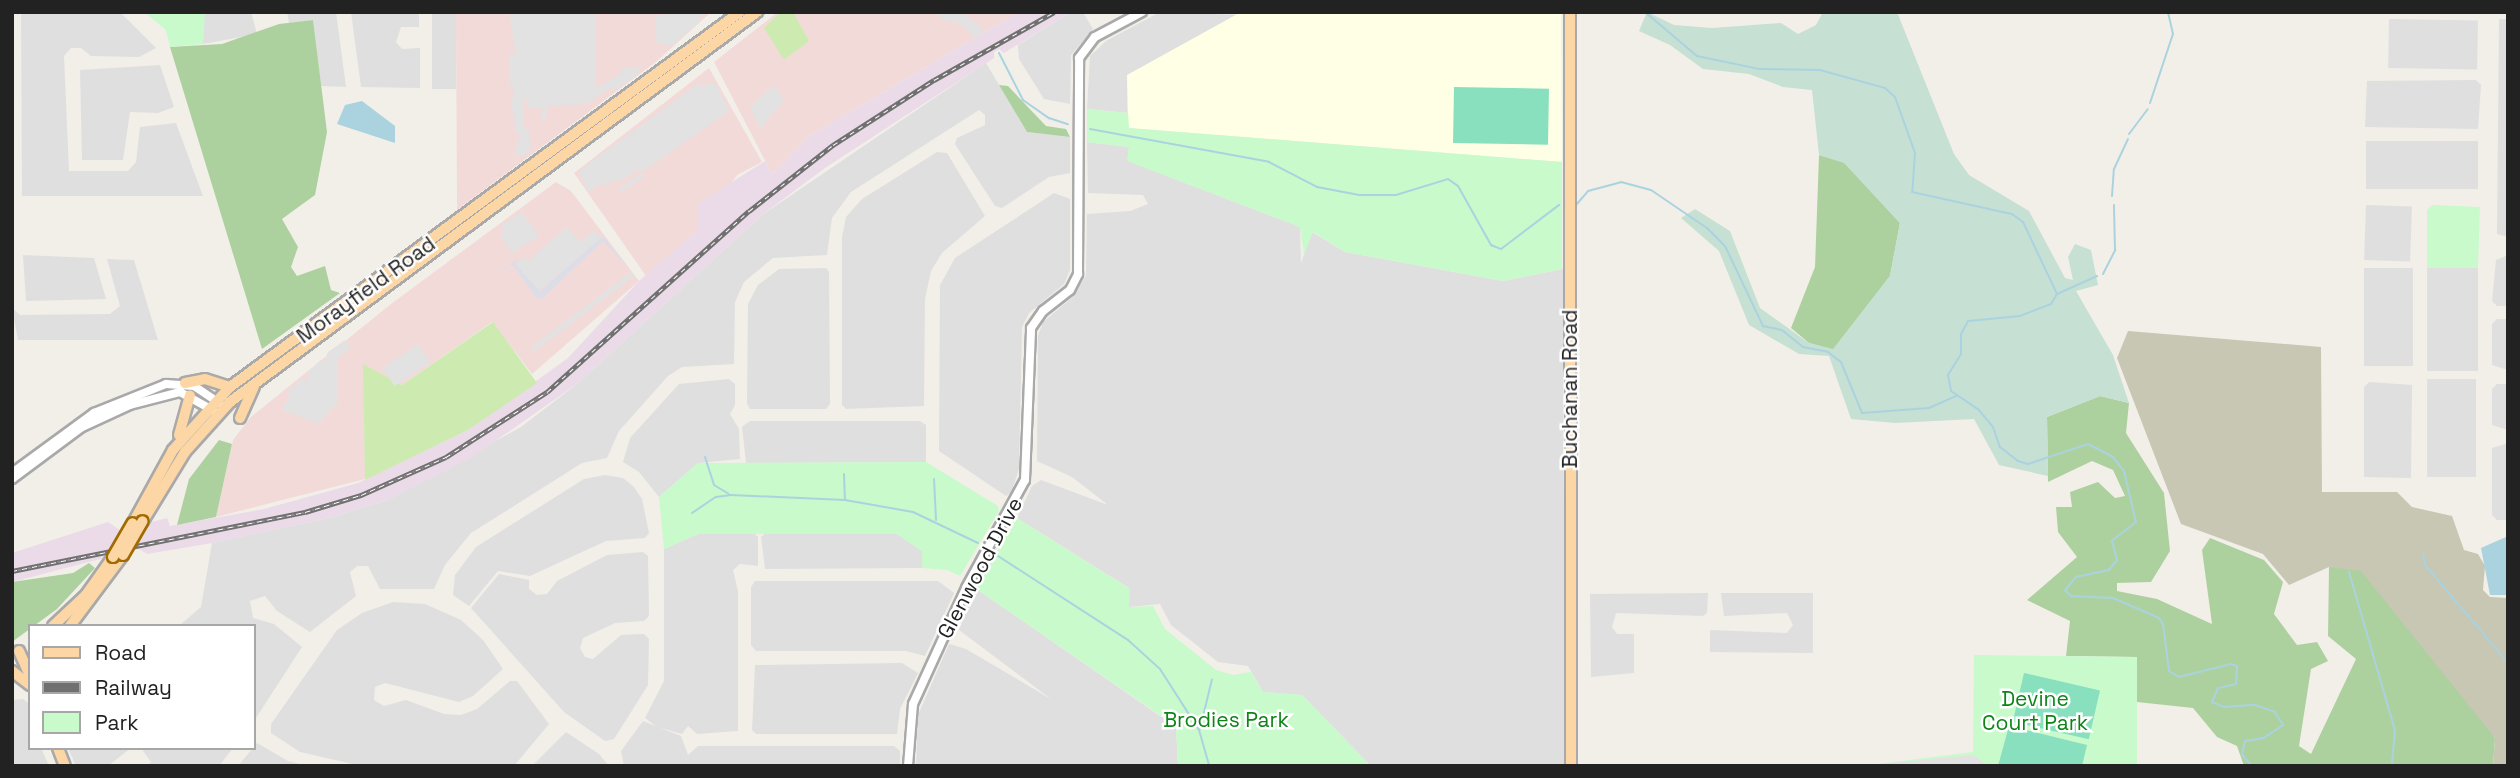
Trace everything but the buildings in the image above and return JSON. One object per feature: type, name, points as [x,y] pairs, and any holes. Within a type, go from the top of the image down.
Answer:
[{"type":"main road","name":"Morayfield Road","points":[[71,624],[230,387],[740,12]]},
{"type":"main road","name":"Morayfield Road","points":[[138,522],[173,450],[217,407],[260,379],[757,12]]},
{"type":"main road","name":"Buchanan Road","points":[[1570,12],[1572,766]]},
{"type":"main road","points":[[185,383],[205,379],[230,387]]},
{"type":"main road","points":[[240,418],[260,379]]},
{"type":"main road","points":[[173,450],[190,395]]},
{"type":"main road","name":"Morayfield Road","points":[[55,624],[86,595],[118,556]]},
{"type":"main road","points":[[20,660],[28,680]]},
{"type":"street","name":"Glenwood Drive","points":[[908,766],[913,704],[966,588],[1025,480],[1031,328],[1043,310],[1070,290],[1078,274],[1078,66],[1083,50],[1095,37],[1142,12]]},
{"type":"street","points":[[12,473],[94,413],[166,384],[185,383],[217,407]]},
{"type":"street","points":[[12,480],[102,416],[162,396],[190,395],[217,407]]},
{"type":"shaded area","points":[[21,12],[120,12],[156,48],[139,57],[91,56],[81,48],[71,48],[64,56],[69,171],[128,171],[136,162],[140,127],[176,123],[203,196],[22,196]]},
{"type":"shaded area","points":[[251,12],[257,34],[203,44],[204,14]]},
{"type":"shaded area","points":[[287,12],[336,12],[346,87],[321,86],[313,20],[289,23]]},
{"type":"shaded area","points":[[351,12],[419,12],[419,27],[401,27],[396,42],[402,49],[420,48],[420,88],[361,87]]},
{"type":"shaded area","points":[[432,12],[456,12],[456,89],[432,89]]},
{"type":"shaded area","points":[[456,12],[711,12],[656,62],[457,210]]},
{"type":"shaded area","points":[[514,12],[595,12],[596,88],[622,73],[622,68],[641,67],[637,75],[614,91],[611,87],[586,104],[547,106],[546,120],[542,121],[542,107],[529,108],[524,96],[524,127],[529,132],[529,152],[525,155],[515,155],[520,134],[515,133],[515,120],[510,119],[515,115],[511,108],[514,87],[510,86],[510,53],[515,53],[510,16]]},
{"type":"shaded area","points":[[702,12],[699,23],[671,46],[656,42],[656,15]]},
{"type":"shaded area","points":[[778,12],[1019,12],[809,136],[772,174],[714,62]]},
{"type":"shaded area","points":[[934,12],[961,12],[984,30],[975,38],[963,26],[950,20],[948,23]]},
{"type":"shaded area","points":[[1019,12],[1071,12],[1004,53],[999,49],[994,52],[994,58],[825,168],[762,215],[577,384],[471,458],[388,500],[329,518],[147,554],[139,549],[12,582],[12,553],[108,522],[120,530],[167,518],[170,526],[264,509],[358,483],[468,430],[568,358],[639,281],[698,230],[697,204],[765,161],[772,174],[809,136]]},
{"type":"shaded area","points":[[1071,12],[1083,12],[1093,29],[1071,55],[1070,104],[1044,99],[1019,59],[1018,45]]},
{"type":"shaded area","points":[[1160,12],[1243,15],[1128,75],[1128,113],[1087,109],[1090,56],[1106,41]]},
{"type":"shaded area","points":[[1241,12],[1561,12],[1562,162],[1128,128],[1127,75]]},
{"type":"shaded area","points":[[1647,12],[1674,25],[1712,28],[1781,23],[1798,34],[1816,25],[1823,12],[1897,12],[1954,154],[1969,175],[2029,211],[2065,278],[2073,280],[2068,257],[2075,244],[2091,250],[2098,285],[2076,291],[2113,355],[2129,403],[2100,396],[2047,417],[2048,476],[1999,465],[1974,419],[1895,423],[1851,419],[1829,356],[1799,354],[1749,325],[1719,251],[1681,218],[1695,209],[1730,231],[1760,308],[1809,343],[1833,349],[1890,276],[1900,223],[1844,163],[1819,155],[1812,90],[1783,87],[1749,74],[1703,69],[1670,45],[1639,31]]},
{"type":"shaded area","points":[[2389,19],[2478,21],[2477,70],[2388,68]]},
{"type":"shaded area","points":[[2499,19],[2508,19],[2508,237],[2497,234]]},
{"type":"shaded area","points":[[986,63],[1027,132],[1070,137],[1070,173],[1049,177],[1002,208],[995,206],[955,144],[957,138],[985,125],[985,115],[979,110],[851,192],[832,218],[827,255],[773,258],[744,282],[735,302],[734,364],[682,367],[668,376],[619,431],[607,458],[582,463],[471,533],[445,565],[434,589],[380,589],[368,566],[357,566],[350,572],[356,596],[310,632],[277,611],[265,596],[250,601],[253,618],[274,624],[302,647],[256,718],[256,624],[181,624],[201,607],[212,543],[329,518],[388,500],[521,427],[577,384],[762,215]]},
{"type":"shaded area","points":[[160,65],[174,107],[158,113],[130,112],[123,160],[82,160],[80,70]]},
{"type":"shaded area","points":[[709,68],[762,162],[737,175],[698,230],[646,276],[574,173]]},
{"type":"shaded area","points":[[2476,80],[2481,85],[2478,129],[2365,127],[2367,81]]},
{"type":"shaded area","points":[[709,82],[717,86],[729,111],[642,172],[640,168],[618,182],[616,179],[605,186],[603,183],[588,192],[579,171],[699,83],[702,87]]},
{"type":"shaded area","points":[[774,85],[784,101],[760,128],[750,107]]},
{"type":"shaded area","points":[[2366,141],[2478,141],[2478,189],[2366,189]]},
{"type":"shaded area","points":[[1087,142],[1129,147],[1128,161],[1300,227],[1301,263],[1312,232],[1345,252],[1503,281],[1563,269],[1565,766],[1371,766],[1302,695],[1263,692],[1248,666],[1218,662],[1171,625],[1160,604],[1129,607],[1129,588],[1017,518],[1032,486],[1041,480],[1108,505],[1072,477],[1037,461],[1038,336],[1043,322],[1074,296],[1086,275],[1087,214],[1130,211],[1148,204],[1143,195],[1088,193]]},
{"type":"shaded area","points":[[937,152],[947,153],[985,216],[942,253],[931,271],[925,299],[924,406],[846,409],[842,405],[842,237],[846,217],[862,199]]},
{"type":"shaded area","points":[[642,172],[645,176],[622,192],[619,189]]},
{"type":"shaded area","points":[[556,182],[571,191],[639,281],[532,374],[492,322],[402,385],[364,365],[365,479],[216,517],[233,440],[251,417],[391,304]]},
{"type":"shaded area","points":[[1054,193],[1070,199],[1070,270],[1064,284],[1029,313],[1022,327],[1019,469],[1011,493],[1006,496],[939,451],[940,285],[955,258]]},
{"type":"shaded area","points":[[2366,205],[2412,207],[2410,262],[2364,260]]},
{"type":"shaded area","points":[[522,212],[539,236],[512,253],[500,235],[504,232],[501,226]]},
{"type":"shaded area","points":[[567,227],[580,242],[594,231],[601,238],[539,291],[535,291],[516,264],[525,257],[528,261]]},
{"type":"shaded area","points":[[603,236],[627,266],[603,241],[542,299],[536,298],[512,264],[480,287],[517,259],[516,265],[540,291]]},
{"type":"shaded area","points":[[23,255],[94,258],[106,299],[26,301]]},
{"type":"shaded area","points":[[2508,255],[2508,306],[2497,306],[2492,301],[2496,260]]},
{"type":"shaded area","points":[[107,259],[134,260],[158,340],[18,340],[12,308],[20,315],[110,314],[120,306]]},
{"type":"shaded area","points":[[826,268],[829,272],[830,404],[826,409],[750,409],[747,404],[748,304],[758,285],[779,269]]},
{"type":"shaded area","points":[[2364,268],[2413,268],[2413,366],[2364,366]]},
{"type":"shaded area","points":[[2427,268],[2478,268],[2478,371],[2427,371]]},
{"type":"shaded area","points":[[631,272],[634,276],[534,351],[531,347]]},
{"type":"shaded area","points":[[2497,319],[2508,319],[2508,370],[2492,365],[2492,324]]},
{"type":"shaded area","points":[[2128,331],[2321,347],[2322,492],[2397,492],[2412,507],[2452,516],[2464,550],[2478,554],[2485,566],[2483,590],[2490,597],[2508,598],[2508,766],[2493,766],[2495,738],[2329,567],[2289,585],[2263,554],[2181,524],[2117,358]]},
{"type":"shaded area","points":[[345,340],[350,348],[338,358],[338,403],[318,423],[282,410],[290,396],[287,393],[293,386],[296,389],[295,385],[310,376],[307,373],[313,367],[317,370],[315,365],[321,360],[324,362],[328,352]]},
{"type":"shaded area","points":[[418,344],[430,362],[395,386],[382,368]]},
{"type":"shaded area","points":[[729,379],[735,384],[735,405],[730,414],[739,429],[740,459],[698,463],[659,497],[639,472],[623,462],[630,438],[679,384]]},
{"type":"shaded area","points":[[2427,379],[2476,379],[2476,477],[2427,477]]},
{"type":"shaded area","points":[[2369,382],[2412,385],[2411,478],[2364,477],[2364,387]]},
{"type":"shaded area","points":[[2497,384],[2508,384],[2508,430],[2492,425],[2492,389]]},
{"type":"shaded area","points":[[750,421],[920,421],[926,425],[926,462],[746,463],[742,427]]},
{"type":"shaded area","points":[[2508,443],[2508,520],[2497,520],[2492,515],[2492,448]]},
{"type":"shaded area","points":[[605,475],[623,478],[634,487],[642,499],[649,533],[645,538],[606,541],[530,576],[498,571],[469,606],[453,595],[455,575],[476,547],[584,479]]},
{"type":"shaded area","points":[[753,532],[758,537],[758,566],[740,564],[733,570],[738,591],[738,731],[697,734],[688,726],[682,734],[657,727],[645,718],[664,681],[664,549],[698,534]]},
{"type":"shaded area","points":[[766,533],[897,534],[922,551],[922,568],[765,569],[761,537]]},
{"type":"shaded area","points":[[643,552],[648,556],[649,616],[644,621],[615,623],[583,638],[580,648],[585,657],[593,659],[621,635],[644,634],[649,639],[648,685],[614,739],[605,741],[564,712],[471,608],[499,574],[529,580],[529,589],[537,595],[547,594],[557,581],[607,555]]},
{"type":"shaded area","points":[[755,581],[938,581],[954,593],[925,656],[906,651],[756,651],[751,645],[751,587]]},
{"type":"shaded area","points":[[975,588],[1176,727],[1178,766],[916,766],[918,715],[949,644],[966,649],[1051,699],[959,630]]},
{"type":"shaded area","points":[[1708,593],[1707,613],[1703,616],[1616,613],[1612,627],[1617,634],[1634,634],[1634,673],[1591,677],[1590,594]]},
{"type":"shaded area","points":[[1721,593],[1813,593],[1813,653],[1710,652],[1710,630],[1787,633],[1793,625],[1787,613],[1724,616]]},
{"type":"shaded area","points":[[393,602],[425,604],[461,620],[483,640],[503,669],[473,696],[459,702],[385,683],[375,687],[374,700],[384,706],[406,700],[444,714],[461,715],[477,709],[510,681],[517,681],[549,724],[514,766],[357,765],[300,752],[271,733],[271,724],[337,630],[362,613]]},
{"type":"shaded area","points":[[902,663],[918,673],[900,709],[897,734],[756,734],[752,730],[755,665]]},
{"type":"shaded area","points":[[23,699],[28,703],[28,750],[42,750],[49,766],[12,766],[12,700]]},
{"type":"shaded area","points":[[643,721],[681,736],[688,755],[698,746],[894,746],[900,751],[900,766],[624,766],[621,751]]},
{"type":"shaded area","points":[[566,732],[599,754],[609,766],[532,766]]},
{"type":"shaded area","points":[[256,744],[288,761],[308,766],[238,766],[251,750],[256,750]]},
{"type":"shaded area","points":[[69,750],[128,750],[108,766],[76,766]]},
{"type":"shaded area","points":[[142,750],[231,750],[219,766],[147,766],[151,762]]},
{"type":"shaded area","points":[[1974,755],[1987,766],[1879,766],[1879,764]]},
{"type":"green space","points":[[144,12],[205,12],[203,44],[170,47],[166,30]]},
{"type":"green space","points":[[781,12],[793,12],[809,41],[784,60],[764,28]]},
{"type":"green space","points":[[313,20],[327,132],[315,195],[282,219],[298,247],[291,267],[297,276],[325,266],[331,290],[340,293],[262,349],[170,47],[222,44],[279,24]]},
{"type":"green space","points":[[999,85],[1008,86],[1046,126],[1066,129],[1070,137],[1027,132]]},
{"type":"green space","points":[[1454,87],[1549,89],[1548,145],[1453,143]]},
{"type":"green space","points":[[1087,109],[1128,113],[1129,128],[1562,162],[1562,269],[1503,281],[1345,252],[1313,232],[1304,255],[1300,227],[1127,161],[1129,147],[1087,142]]},
{"type":"green space","points":[[1819,155],[1844,162],[1900,223],[1890,276],[1833,350],[1809,343],[1791,328],[1815,267]]},
{"type":"green space","points":[[2432,205],[2480,207],[2478,268],[2427,268],[2427,210]]},
{"type":"green space","points":[[493,322],[537,383],[468,430],[365,480],[363,364],[402,385]]},
{"type":"green space","points":[[2100,396],[2129,403],[2126,433],[2164,493],[2170,551],[2151,582],[2117,583],[2117,591],[2157,599],[2212,624],[2202,550],[2210,538],[2264,560],[2283,582],[2274,614],[2297,645],[2317,642],[2328,661],[2311,669],[2299,746],[2311,754],[2356,659],[2328,636],[2329,567],[2361,571],[2495,738],[2493,766],[2244,766],[2237,746],[2217,737],[2193,708],[2137,702],[2137,657],[2066,656],[2070,621],[2027,600],[2077,557],[2058,532],[2056,507],[2072,507],[2070,492],[2098,482],[2115,498],[2125,496],[2113,470],[2092,461],[2048,482],[2047,417]]},
{"type":"green space","points":[[219,440],[232,444],[216,517],[177,525],[189,479]]},
{"type":"green space","points":[[926,462],[998,506],[999,511],[960,576],[947,570],[922,568],[922,551],[897,534],[698,534],[664,549],[659,497],[698,463]]},
{"type":"green space","name":"Brodies Park","points":[[1017,518],[1130,589],[1129,607],[1153,606],[1165,629],[1216,670],[1233,675],[1251,672],[1263,692],[1302,695],[1371,766],[1178,766],[1176,726],[975,588]]},
{"type":"green space","points":[[89,563],[95,568],[57,609],[37,624],[28,624],[28,630],[12,642],[12,582],[73,573]]},
{"type":"green space","name":"Devine Court Park","points":[[1974,655],[2137,657],[2137,766],[1862,766],[1973,752]]},
{"type":"green space","points":[[2024,673],[2100,691],[2089,739],[2013,722]]},
{"type":"green space","points":[[2009,726],[2087,745],[2082,766],[1998,766]]},
{"type":"water","points":[[362,101],[395,126],[395,143],[337,124],[345,105]]},
{"type":"water","points":[[2508,536],[2508,595],[2490,595],[2481,548]]},
{"type":"waterway","points":[[1645,12],[1697,56],[1759,69],[1820,70],[1885,88],[1895,97],[1915,153],[1912,192],[2012,214],[2023,222],[2057,294],[2051,304],[2020,316],[1968,321],[1961,334],[1961,354],[1948,375],[1951,391],[1978,409],[1993,427],[2000,447],[2018,461],[2028,464],[2088,444],[2112,456],[2124,471],[2136,522],[2112,541],[2117,560],[2109,570],[2076,577],[2065,590],[2071,596],[2113,598],[2159,618],[2163,624],[2169,671],[2179,677],[2231,664],[2237,666],[2236,684],[2218,688],[2212,702],[2224,707],[2255,705],[2275,712],[2283,725],[2264,738],[2245,741],[2242,755],[2252,766]]},
{"type":"waterway","points":[[2150,103],[2173,34],[2168,12]]},
{"type":"waterway","points":[[999,53],[1023,100],[1049,118],[1068,124]]},
{"type":"waterway","points":[[2129,134],[2148,109]]},
{"type":"waterway","points":[[1090,129],[1269,162],[1317,187],[1359,195],[1396,195],[1448,179],[1458,186],[1491,245],[1501,249],[1559,205]]},
{"type":"waterway","points":[[2112,196],[2114,169],[2128,139]]},
{"type":"waterway","points":[[1576,205],[1588,191],[1621,182],[1651,190],[1707,228],[1725,246],[1763,326],[1782,330],[1803,347],[1828,352],[1841,362],[1862,413],[1929,408],[1956,396]]},
{"type":"waterway","points":[[2103,274],[2115,250],[2114,205]]},
{"type":"waterway","points":[[2057,294],[2097,276]]},
{"type":"waterway","points":[[705,457],[714,485],[729,494]]},
{"type":"waterway","points":[[844,474],[845,500]]},
{"type":"waterway","points":[[934,479],[936,520]]},
{"type":"waterway","points":[[692,513],[716,497],[731,495],[845,500],[913,512],[978,543]]},
{"type":"waterway","points":[[2423,554],[2425,565],[2508,663]]},
{"type":"waterway","points":[[998,556],[1128,640],[1160,669],[1199,730],[1209,766]]},
{"type":"waterway","points":[[2349,572],[2395,730],[2392,766]]},
{"type":"waterway","points":[[1200,729],[1212,679]]},
{"type":"railway","points":[[12,571],[305,512],[361,495],[446,457],[547,392],[749,211],[833,145],[934,80],[1054,12]]}]
